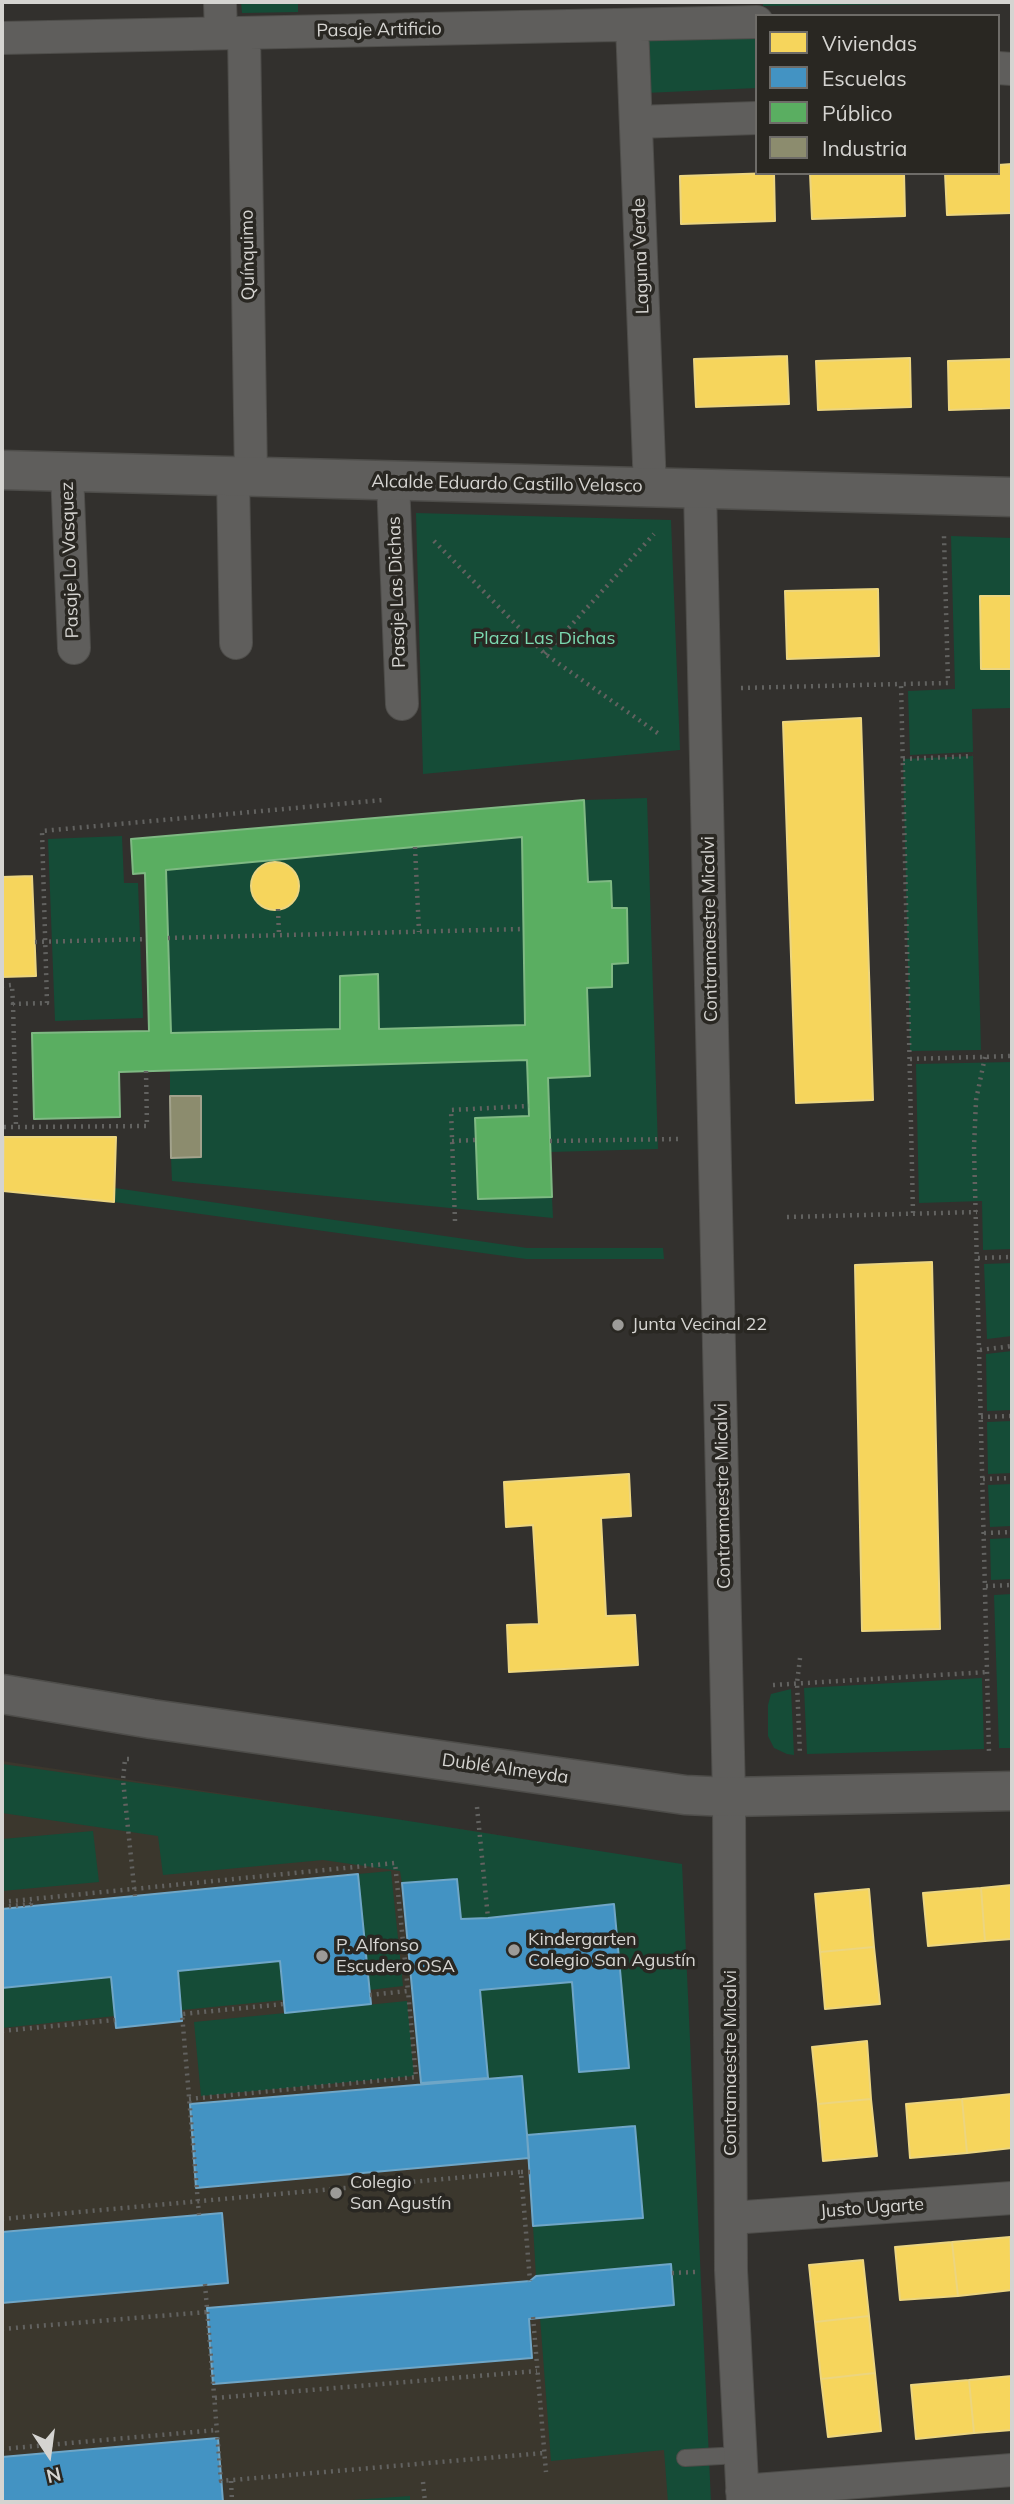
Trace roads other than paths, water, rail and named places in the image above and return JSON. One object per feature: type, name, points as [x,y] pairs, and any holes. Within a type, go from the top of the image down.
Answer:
[{"type":"main road","name":"Alcalde Eduardo Castillo Velasco","points":[[2,470],[1012,497]]},
{"type":"main road","name":"Dublé Almeyda","points":[[2,1694],[685,1795],[729,1797],[1001,1791]]},
{"type":"street","name":"Quínquimo","points":[[220,2],[232,33],[242,477],[236,643]]},
{"type":"street","name":"Pasaje Artificio","points":[[2,38],[632,25],[753,15]]},
{"type":"street","name":"Laguna Verde","points":[[632,25],[650,488]]},
{"type":"street","points":[[636,122],[755,118]]},
{"type":"street","name":"Pasaje Lo Vasquez","points":[[67,472],[74,648]]},
{"type":"street","name":"Pasaje Las Dichas","points":[[393,481],[402,704]]},
{"type":"street","name":"Contramaestre Micalvi","points":[[700,489],[729,1797],[731,2270],[742,2497]]},
{"type":"street","name":"Justo Ugarte","points":[[732,2218],[1012,2198]]},
{"type":"street","points":[[742,2497],[1012,2470]]},
{"type":"lane","points":[[685,2458],[738,2455]]},
{"type":"place","name":"Junta Vecinal 22","points":[[618,1325]]},
{"type":"place","name":"Kindergarten Colegio San Agustín","points":[[514,1950]]},
{"type":"place","name":"P. Alfonso Escudero OSA","points":[[322,1956]]},
{"type":"place","name":"Colegio San Agustín","points":[[336,2193]]},
{"type":"park label","name":"Plaza Las Dichas","points":[[544,639]]}]
